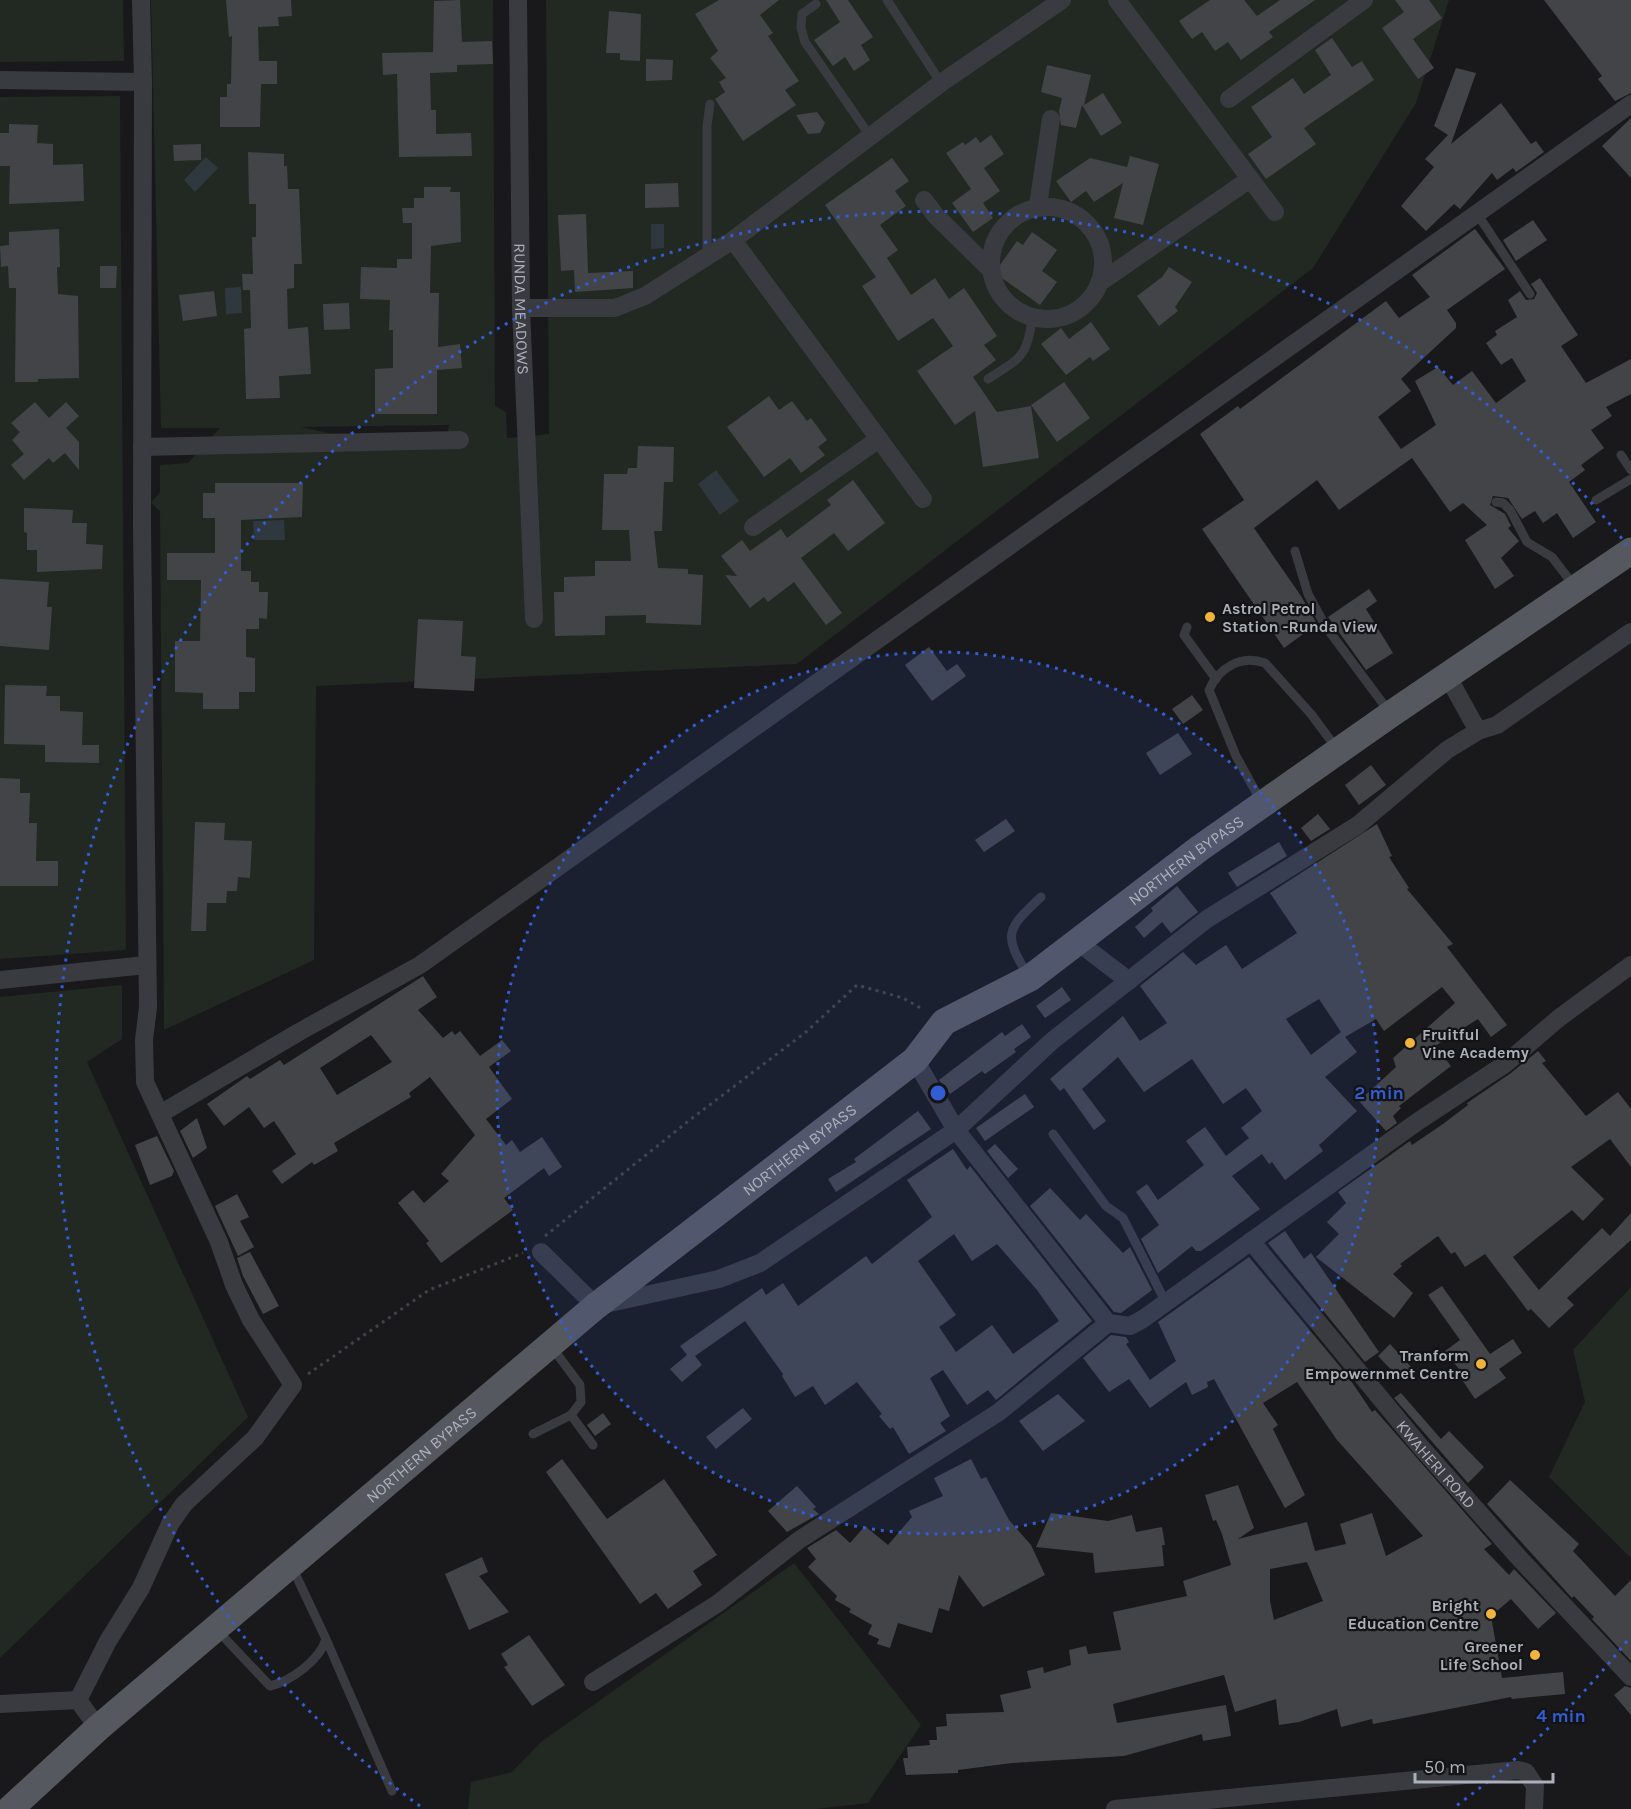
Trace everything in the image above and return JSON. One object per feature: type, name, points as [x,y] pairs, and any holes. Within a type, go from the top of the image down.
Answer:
[{"type":"main road","name":"NORTHERN BYPASS","points":[[11,1809],[98,1728],[550,1344],[915,1060],[944,1022],[1030,978],[1200,848],[1391,714],[1631,551]]},
{"type":"street","points":[[78,1700],[108,1641],[141,1588],[175,1517],[184,1504],[255,1438],[293,1385],[251,1320],[234,1285],[219,1242],[145,1082],[144,1073],[144,1040],[148,1007],[142,447],[143,82],[141,0]]},
{"type":"street","name":"RUNDA MEADOWS","points":[[518,0],[520,308],[534,619]]},
{"type":"street","points":[[520,308],[615,308],[631,304],[733,240],[941,83],[1062,0]]},
{"type":"street","points":[[1117,0],[1275,212]]},
{"type":"street","points":[[1229,99],[1364,0]]},
{"type":"street","points":[[0,80],[143,82]]},
{"type":"street","points":[[160,1114],[299,1032],[420,965],[1478,215],[1631,104]]},
{"type":"street","points":[[1038,205],[1050,119]]},
{"type":"street","points":[[1100,283],[1103,258],[1096,233],[1078,215],[1054,206],[1038,205],[1007,222],[993,243],[990,268],[996,289],[1010,306],[1032,319],[1050,319],[1070,314],[1088,301],[1100,283],[1250,179]]},
{"type":"street","points":[[924,200],[964,244],[990,268]]},
{"type":"street","points":[[733,240],[923,500]]},
{"type":"street","points":[[753,527],[879,439]]},
{"type":"street","points":[[142,447],[460,440]]},
{"type":"street","points":[[537,1247],[596,1306],[719,1279],[760,1263],[956,1130],[1052,1041],[1208,920],[1358,825],[1447,750],[1478,731],[1497,725],[1631,632]]},
{"type":"street","points":[[1448,677],[1478,731]]},
{"type":"street","points":[[1078,942],[1130,981]]},
{"type":"street","points":[[0,980],[146,965]]},
{"type":"street","points":[[915,1060],[956,1130],[1108,1323],[1130,1326],[1166,1303],[1417,1122],[1505,1064],[1559,1018],[1631,965]]},
{"type":"street","name":"KWAHERI ROAD","points":[[1251,1241],[1419,1445],[1521,1560],[1631,1677]]},
{"type":"street","points":[[593,1682],[717,1604],[800,1540],[999,1412],[1108,1323]]},
{"type":"street","points":[[0,1704],[78,1700]]},
{"type":"street","points":[[78,1700],[98,1728]]},
{"type":"street","points":[[1115,1809],[1518,1770],[1526,1772],[1535,1786],[1534,1809]]},
{"type":"lane","points":[[887,0],[941,83]]},
{"type":"lane","points":[[816,4],[802,14],[801,28],[805,42],[870,136]]},
{"type":"lane","points":[[707,257],[707,126],[710,104]]},
{"type":"lane","points":[[1478,215],[1530,294]]},
{"type":"lane","points":[[988,379],[1023,353],[1029,344],[1032,319]]},
{"type":"lane","points":[[1621,455],[1631,470]]},
{"type":"lane","points":[[1596,500],[1631,479]]},
{"type":"lane","points":[[1496,502],[1503,502],[1510,510],[1527,542],[1552,557],[1575,588]]},
{"type":"lane","points":[[1294,551],[1308,594],[1326,627],[1391,714]]},
{"type":"lane","points":[[1187,627],[1184,634],[1216,679]]},
{"type":"lane","points":[[1263,805],[1236,756],[1209,690],[1216,679],[1241,660],[1255,659],[1265,663],[1311,714],[1338,751]]},
{"type":"lane","points":[[1030,978],[1011,945],[1011,933],[1023,914],[1041,897]]},
{"type":"lane","points":[[1053,1134],[1106,1206],[1123,1218],[1166,1303]]},
{"type":"lane","points":[[533,1434],[571,1416],[581,1402],[580,1385],[550,1344]]},
{"type":"lane","points":[[571,1416],[593,1445]]},
{"type":"lane","points":[[291,1564],[392,1791]]},
{"type":"lane","points":[[216,1628],[270,1686],[282,1683],[322,1652],[326,1639]]},
{"type":"path","points":[[293,1385],[429,1290],[537,1247],[691,1119],[806,1032],[857,985],[903,998],[944,1022]]},
{"type":"shaded area","points":[[0,0],[123,0],[124,61],[0,62]]},
{"type":"shaded area","points":[[151,0],[493,0],[495,406],[506,412],[507,438],[549,434],[546,0],[1449,0],[1416,103],[1313,268],[797,664],[316,686],[314,960],[164,1030],[160,511],[151,503],[160,492],[160,465],[188,463],[220,428],[161,428]],"holes":[[[449,425],[446,442],[336,451],[333,434],[301,427]]]},
{"type":"shaded area","points":[[120,96],[126,950],[0,959],[0,97]]},
{"type":"shaded area","points":[[206,157],[218,168],[195,192],[184,180]]},
{"type":"shaded area","points":[[651,224],[664,224],[664,248],[651,249]]},
{"type":"shaded area","points":[[241,287],[242,313],[226,314],[225,288]]},
{"type":"shaded area","points":[[716,470],[739,501],[720,515],[698,484]]},
{"type":"shaded area","points":[[284,520],[285,540],[254,540],[253,521]]},
{"type":"shaded area","points":[[122,985],[122,1039],[87,1062],[248,1417],[0,1658],[0,997]]},
{"type":"shaded area","points":[[1631,1287],[1631,1558],[1549,1477],[1585,1402],[1573,1350]]},
{"type":"shaded area","points":[[794,1563],[921,1725],[868,1803],[816,1809],[468,1809],[471,1782],[512,1772],[541,1742]]},
{"type":"building","points":[[226,0],[291,0],[292,16],[278,17],[279,26],[258,27],[259,61],[277,61],[277,84],[261,84],[260,127],[220,127],[220,97],[227,97],[227,84],[231,84],[232,36],[229,37]]},
{"type":"building","points":[[460,0],[462,42],[492,41],[493,64],[457,65],[457,72],[430,73],[431,110],[436,110],[436,134],[471,133],[472,156],[399,157],[397,74],[383,75],[382,53],[433,52],[434,1]]},
{"type":"building","points":[[719,0],[779,0],[760,15],[773,33],[768,36],[799,81],[785,90],[796,105],[743,141],[715,99],[725,92],[719,82],[726,78],[710,58],[718,51],[695,14]]},
{"type":"building","points":[[826,0],[848,0],[873,37],[861,45],[870,60],[854,71],[845,57],[833,66],[814,40],[840,22]]},
{"type":"building","points":[[1210,0],[1244,0],[1257,16],[1280,0],[1315,0],[1269,32],[1273,37],[1241,60],[1228,42],[1215,51],[1202,32],[1192,39],[1179,21]]},
{"type":"building","points":[[1395,0],[1429,0],[1442,18],[1413,39],[1434,68],[1418,79],[1382,28],[1404,12]]},
{"type":"building","points":[[1544,0],[1631,0],[1631,93],[1615,101],[1598,79],[1602,76]]},
{"type":"building","points":[[609,11],[641,14],[640,61],[620,60],[620,53],[606,53]]},
{"type":"building","points":[[1332,38],[1352,67],[1362,61],[1374,80],[1304,128],[1316,144],[1266,179],[1248,154],[1272,137],[1251,107],[1293,78],[1304,94],[1331,75],[1315,50]]},
{"type":"building","points":[[646,59],[673,60],[672,80],[646,81]]},
{"type":"building","points":[[1047,65],[1091,75],[1084,105],[1103,93],[1122,123],[1101,136],[1082,105],[1076,128],[1061,125],[1059,111],[1062,98],[1041,92]]},
{"type":"building","points":[[1456,68],[1476,73],[1451,144],[1501,103],[1531,144],[1536,141],[1544,152],[1516,172],[1513,168],[1497,180],[1492,173],[1460,209],[1454,204],[1426,231],[1401,206],[1434,167],[1425,159],[1448,135],[1434,126]]},
{"type":"building","points":[[817,112],[825,123],[820,133],[808,134],[796,115]]},
{"type":"building","points":[[1631,118],[1631,178],[1602,146]]},
{"type":"building","points":[[9,124],[38,125],[37,143],[53,144],[53,165],[83,164],[84,201],[9,204],[10,166],[0,166],[0,133],[9,133]]},
{"type":"building","points":[[991,135],[1004,154],[984,168],[1000,191],[983,203],[993,218],[973,232],[952,203],[971,189],[946,153],[963,142],[965,145],[976,137],[980,143]]},
{"type":"building","points":[[201,144],[201,160],[174,161],[173,145]]},
{"type":"building","points":[[248,152],[284,154],[288,189],[299,189],[302,264],[294,264],[294,288],[287,289],[288,329],[308,327],[311,374],[279,376],[280,398],[246,399],[244,329],[251,328],[250,290],[243,290],[242,274],[253,274],[252,237],[256,237],[256,204],[249,204]]},
{"type":"building","points":[[1130,156],[1159,164],[1143,225],[1114,218],[1123,183],[1094,202],[1086,191],[1071,202],[1056,181],[1090,158],[1127,167]]},
{"type":"building","points":[[892,158],[909,181],[895,191],[906,206],[880,225],[898,250],[887,258],[911,295],[935,278],[949,299],[964,288],[997,336],[984,345],[996,360],[973,377],[997,412],[1031,406],[1039,458],[983,467],[975,411],[955,425],[917,371],[953,346],[933,318],[898,341],[862,286],[876,277],[825,205]]},
{"type":"building","points":[[678,183],[679,207],[645,208],[645,184]]},
{"type":"building","points":[[424,187],[451,187],[450,192],[460,192],[461,242],[431,246],[430,293],[439,293],[438,347],[460,344],[462,368],[437,370],[437,414],[375,414],[375,369],[393,368],[393,330],[389,330],[390,300],[360,299],[361,267],[397,268],[397,259],[412,259],[412,223],[403,223],[402,208],[414,208],[414,198],[424,198]]},
{"type":"building","points":[[586,214],[588,273],[633,271],[633,288],[575,292],[574,270],[561,271],[558,215]]},
{"type":"building","points":[[1533,220],[1547,240],[1516,261],[1503,240]]},
{"type":"building","points":[[59,229],[58,294],[78,296],[79,378],[15,382],[16,288],[9,288],[8,266],[1,267],[0,246],[9,245],[9,232]]},
{"type":"building","points":[[1475,229],[1505,269],[1447,310],[1456,323],[1456,328],[1401,379],[1411,391],[1378,417],[1401,449],[1436,425],[1415,381],[1438,367],[1453,385],[1472,371],[1496,403],[1526,381],[1512,358],[1501,365],[1486,343],[1497,335],[1495,331],[1517,317],[1508,300],[1520,291],[1526,300],[1534,299],[1537,293],[1531,284],[1540,278],[1578,335],[1561,346],[1586,383],[1631,359],[1631,394],[1606,407],[1612,416],[1591,430],[1604,448],[1581,465],[1585,470],[1569,482],[1596,522],[1573,538],[1557,513],[1543,523],[1535,511],[1522,519],[1508,498],[1493,496],[1490,505],[1505,514],[1511,526],[1508,528],[1519,541],[1501,558],[1514,576],[1495,589],[1465,540],[1487,525],[1463,503],[1450,512],[1412,458],[1339,510],[1317,480],[1254,528],[1301,596],[1317,624],[1284,648],[1202,529],[1244,500],[1200,434],[1238,406],[1240,409],[1386,301],[1399,318],[1430,297],[1412,275]]},
{"type":"building","points":[[1032,232],[1057,250],[1042,271],[1057,282],[1040,305],[999,276],[1000,265],[1017,241],[1023,245]]},
{"type":"building","points":[[100,266],[117,266],[116,288],[100,288]]},
{"type":"building","points":[[1169,267],[1192,282],[1175,307],[1178,311],[1159,326],[1137,296],[1162,277]]},
{"type":"building","points":[[214,291],[217,316],[183,321],[179,295]]},
{"type":"building","points":[[349,303],[350,329],[324,330],[323,304]]},
{"type":"building","points":[[1091,322],[1110,349],[1093,361],[1090,357],[1066,375],[1041,344],[1061,328],[1069,339]]},
{"type":"building","points":[[1064,382],[1090,418],[1057,442],[1031,405]]},
{"type":"building","points":[[769,396],[779,410],[792,401],[807,421],[811,418],[827,440],[818,447],[825,455],[801,473],[790,458],[764,477],[727,427]]},
{"type":"building","points":[[35,402],[49,418],[66,402],[79,416],[66,428],[79,442],[79,470],[65,453],[53,463],[49,458],[24,480],[11,465],[24,454],[12,440],[20,432],[11,423]]},
{"type":"building","points":[[638,446],[674,447],[673,482],[664,482],[662,531],[654,531],[658,568],[688,569],[688,574],[703,575],[701,625],[646,623],[646,615],[605,616],[605,635],[555,636],[554,592],[564,592],[564,577],[595,576],[595,561],[631,561],[629,530],[602,530],[604,474],[627,474],[628,468],[637,468]]},
{"type":"building","points":[[853,480],[885,523],[848,551],[834,533],[801,558],[842,613],[826,625],[794,582],[768,602],[764,597],[750,608],[725,575],[737,576],[721,556],[742,540],[750,551],[781,529],[787,538],[831,505],[827,500]]},
{"type":"building","points":[[215,483],[303,483],[302,517],[241,520],[241,571],[251,571],[251,582],[259,582],[259,592],[268,592],[267,619],[259,618],[259,629],[246,629],[246,657],[255,658],[255,692],[239,692],[239,709],[203,709],[203,693],[175,692],[175,641],[200,641],[201,580],[167,580],[167,553],[215,553],[215,518],[203,518],[203,493],[215,493]]},
{"type":"building","points":[[24,508],[73,510],[72,523],[87,523],[86,544],[103,545],[102,569],[37,572],[37,550],[27,550]]},
{"type":"building","points":[[0,579],[49,582],[47,607],[52,607],[49,650],[0,646]]},
{"type":"building","points":[[1369,589],[1377,601],[1366,609],[1393,653],[1366,670],[1328,617]]},
{"type":"building","points":[[418,619],[463,621],[461,656],[476,657],[474,691],[414,688]]},
{"type":"building","points":[[929,647],[947,671],[957,664],[966,676],[932,701],[905,665]]},
{"type":"building","points":[[5,685],[47,686],[46,696],[60,696],[60,711],[83,712],[82,745],[99,745],[99,763],[45,762],[45,745],[4,744]]},
{"type":"building","points":[[1192,695],[1203,710],[1183,724],[1172,709]]},
{"type":"building","points":[[1178,733],[1192,754],[1160,775],[1146,753]]},
{"type":"building","points":[[1371,765],[1386,785],[1359,805],[1345,785]]},
{"type":"building","points":[[0,778],[20,779],[20,793],[30,793],[29,823],[37,823],[36,861],[58,861],[58,886],[0,886]]},
{"type":"building","points":[[1318,814],[1330,829],[1311,841],[1301,828]]},
{"type":"building","points":[[1006,819],[1015,831],[984,852],[975,840]]},
{"type":"building","points":[[195,822],[225,823],[224,840],[252,841],[250,878],[238,877],[237,891],[227,891],[226,903],[207,903],[206,931],[191,931]]},
{"type":"building","points":[[1377,824],[1392,856],[1389,857],[1409,888],[1407,889],[1453,944],[1447,947],[1507,1025],[1491,1037],[1478,1019],[1435,1046],[1451,1066],[1399,1106],[1401,1108],[1393,1116],[1397,1123],[1386,1131],[1359,1101],[1396,1067],[1393,1058],[1455,1003],[1442,987],[1384,1031],[1376,1019],[1345,1037],[1357,1052],[1325,1077],[1357,1111],[1319,1145],[1323,1151],[1285,1180],[1272,1162],[1269,1164],[1262,1154],[1232,1176],[1260,1209],[1201,1251],[1196,1251],[1192,1246],[1158,1273],[1141,1239],[1159,1225],[1136,1192],[1147,1184],[1158,1200],[1204,1165],[1186,1141],[1205,1127],[1226,1156],[1249,1138],[1241,1128],[1262,1111],[1246,1088],[1223,1104],[1192,1059],[1144,1092],[1118,1057],[1082,1089],[1106,1121],[1094,1130],[1064,1088],[1060,1091],[1050,1079],[1123,1016],[1140,1041],[1167,1023],[1140,986],[1183,952],[1196,965],[1226,945],[1242,969],[1297,933],[1270,893]],"holes":[[[1319,999],[1341,1032],[1311,1055],[1286,1019]]]},
{"type":"building","points":[[1279,842],[1287,856],[1237,887],[1228,873]]},
{"type":"building","points":[[1177,886],[1198,912],[1171,933],[1162,922],[1144,938],[1135,927],[1153,911],[1151,908]]},
{"type":"building","points":[[423,976],[437,997],[418,1010],[443,1038],[452,1031],[455,1035],[460,1031],[480,1056],[502,1040],[511,1051],[489,1067],[512,1099],[486,1119],[506,1145],[512,1140],[520,1152],[542,1137],[562,1167],[549,1176],[544,1168],[504,1198],[513,1210],[441,1263],[426,1243],[429,1241],[398,1203],[413,1190],[424,1203],[449,1181],[441,1174],[475,1135],[430,1077],[409,1093],[411,1097],[334,1143],[338,1151],[314,1165],[312,1162],[282,1184],[272,1171],[296,1154],[274,1121],[264,1128],[249,1107],[224,1126],[207,1104],[247,1076],[250,1079],[280,1060],[284,1065]],"holes":[[[371,1035],[392,1062],[337,1095],[320,1068]]]},
{"type":"building","points":[[1062,987],[1071,1000],[1045,1018],[1036,1006]]},
{"type":"building","points":[[1022,1024],[1031,1037],[1014,1049],[1016,1052],[985,1074],[982,1071],[950,1094],[939,1080],[1002,1032],[1005,1036]]},
{"type":"building","points":[[1538,1051],[1546,1061],[1542,1063],[1586,1116],[1618,1092],[1631,1109],[1631,1167],[1610,1139],[1571,1167],[1604,1199],[1583,1221],[1572,1210],[1513,1257],[1539,1290],[1602,1228],[1610,1236],[1631,1213],[1631,1240],[1567,1298],[1574,1305],[1549,1328],[1531,1309],[1528,1311],[1485,1254],[1465,1267],[1455,1252],[1451,1254],[1438,1236],[1400,1264],[1402,1266],[1393,1274],[1413,1293],[1394,1318],[1316,1257],[1339,1234],[1327,1222],[1346,1203],[1338,1192],[1410,1141],[1412,1145],[1443,1124],[1468,1105],[1467,1103]]},
{"type":"building","points":[[1025,1094],[1034,1107],[985,1141],[976,1128]]},
{"type":"building","points":[[918,1111],[931,1129],[836,1192],[828,1179],[856,1162],[854,1159]]},
{"type":"building","points":[[197,1118],[207,1148],[193,1158],[180,1131]]},
{"type":"building","points":[[157,1136],[174,1171],[172,1176],[150,1185],[135,1145]]},
{"type":"building","points":[[995,1144],[1018,1169],[1008,1178],[987,1151]]},
{"type":"building","points":[[953,1149],[967,1170],[970,1166],[1092,1321],[996,1400],[988,1390],[967,1405],[943,1370],[930,1378],[950,1416],[940,1423],[946,1431],[909,1454],[893,1427],[890,1429],[879,1416],[882,1414],[857,1382],[825,1405],[813,1386],[795,1397],[782,1376],[783,1374],[745,1321],[695,1356],[702,1365],[682,1382],[670,1369],[687,1355],[680,1346],[762,1288],[766,1295],[783,1283],[798,1306],[866,1256],[872,1264],[932,1217],[907,1180]],"holes":[[[954,1234],[972,1261],[997,1244],[1037,1290],[1059,1321],[1013,1354],[992,1325],[956,1352],[939,1327],[956,1315],[918,1261]]]},
{"type":"building","points":[[1050,1188],[1080,1220],[1086,1214],[1123,1253],[1130,1247],[1152,1290],[1121,1313],[1114,1312],[1030,1206]]},
{"type":"building","points":[[237,1194],[249,1217],[240,1221],[254,1247],[238,1256],[215,1206]]},
{"type":"building","points":[[1285,1231],[1304,1259],[1311,1253],[1379,1352],[1365,1362],[1268,1243]]},
{"type":"building","points":[[250,1252],[279,1306],[263,1314],[243,1276],[237,1258]]},
{"type":"building","points":[[1249,1257],[1347,1375],[1372,1412],[1375,1410],[1492,1544],[1484,1549],[1509,1575],[1514,1569],[1556,1613],[1538,1629],[1511,1599],[1491,1616],[1502,1678],[1563,1672],[1565,1694],[1512,1699],[1511,1697],[1373,1724],[1372,1719],[1341,1727],[1337,1709],[1299,1722],[1279,1725],[1276,1699],[1235,1712],[1224,1675],[1113,1704],[1117,1723],[1226,1705],[1231,1736],[1203,1741],[1202,1734],[1124,1756],[1012,1763],[958,1770],[958,1773],[906,1775],[903,1758],[908,1758],[907,1747],[930,1745],[929,1740],[937,1740],[936,1727],[947,1726],[946,1714],[1004,1712],[1000,1695],[1031,1688],[1027,1671],[1043,1667],[1044,1673],[1071,1665],[1069,1650],[1086,1646],[1088,1654],[1121,1650],[1113,1612],[1187,1596],[1183,1581],[1231,1565],[1222,1534],[1216,1520],[1213,1521],[1205,1495],[1238,1485],[1254,1528],[1238,1539],[1307,1522],[1315,1551],[1346,1544],[1340,1524],[1372,1513],[1386,1556],[1423,1536],[1337,1440],[1297,1382],[1263,1403],[1278,1425],[1273,1429],[1305,1495],[1285,1508],[1214,1379],[1207,1382],[1208,1387],[1192,1395],[1186,1382],[1150,1408],[1129,1379],[1109,1392],[1083,1358],[1111,1335],[1126,1337],[1129,1342],[1126,1344],[1150,1380],[1176,1361],[1158,1322]],"holes":[[[1307,1562],[1323,1601],[1274,1620],[1270,1601],[1270,1569]]]},
{"type":"building","points":[[1442,1286],[1490,1354],[1513,1339],[1522,1353],[1499,1369],[1506,1378],[1475,1399],[1459,1375],[1462,1373],[1445,1351],[1460,1340],[1428,1295]]},
{"type":"building","points":[[1390,1344],[1412,1368],[1400,1379],[1378,1356]]},
{"type":"building","points":[[1401,1393],[1441,1439],[1449,1431],[1484,1467],[1468,1483],[1394,1398]]},
{"type":"building","points":[[1058,1394],[1085,1421],[1043,1451],[1019,1421]]},
{"type":"building","points":[[743,1408],[752,1419],[716,1449],[706,1437]]},
{"type":"building","points":[[603,1413],[611,1424],[595,1436],[587,1425]]},
{"type":"building","points":[[562,1459],[607,1519],[664,1479],[717,1555],[693,1571],[702,1585],[668,1609],[656,1593],[640,1604],[546,1472]]},
{"type":"building","points":[[971,1459],[981,1479],[986,1477],[1009,1520],[1031,1545],[1045,1575],[983,1607],[959,1575],[949,1611],[939,1608],[932,1633],[898,1623],[890,1648],[877,1644],[879,1639],[868,1634],[872,1625],[849,1612],[851,1609],[835,1600],[837,1596],[808,1567],[816,1559],[807,1548],[836,1530],[850,1543],[865,1526],[888,1545],[912,1517],[909,1511],[943,1496],[934,1478]]},
{"type":"building","points":[[1510,1480],[1579,1544],[1573,1551],[1615,1596],[1631,1580],[1631,1661],[1592,1619],[1594,1617],[1574,1596],[1572,1598],[1487,1504]]},
{"type":"building","points":[[797,1486],[816,1507],[813,1509],[819,1514],[787,1532],[768,1511]]},
{"type":"building","points":[[1051,1513],[1108,1521],[1132,1515],[1136,1532],[1162,1527],[1165,1545],[1162,1545],[1164,1566],[1095,1573],[1093,1553],[1036,1547]]},
{"type":"building","points":[[482,1557],[488,1572],[479,1576],[509,1612],[469,1630],[445,1574]]},
{"type":"building","points":[[529,1635],[565,1685],[532,1706],[504,1667],[508,1665],[501,1654]]},
{"type":"building","points":[[1625,1686],[1631,1688],[1631,1715],[1614,1695]]},
{"type":"place","name":"Astrol Petrol Station -Runda View","points":[[1210,617]]},
{"type":"place","name":"Fruitful Vine Academy","points":[[1410,1043]]},
{"type":"place","name":"Tranform Empowernmet Centre","points":[[1481,1364]]},
{"type":"place","name":"Bright Education Centre","points":[[1491,1614]]},
{"type":"place","name":"Greener Life School","points":[[1535,1655]]}]
